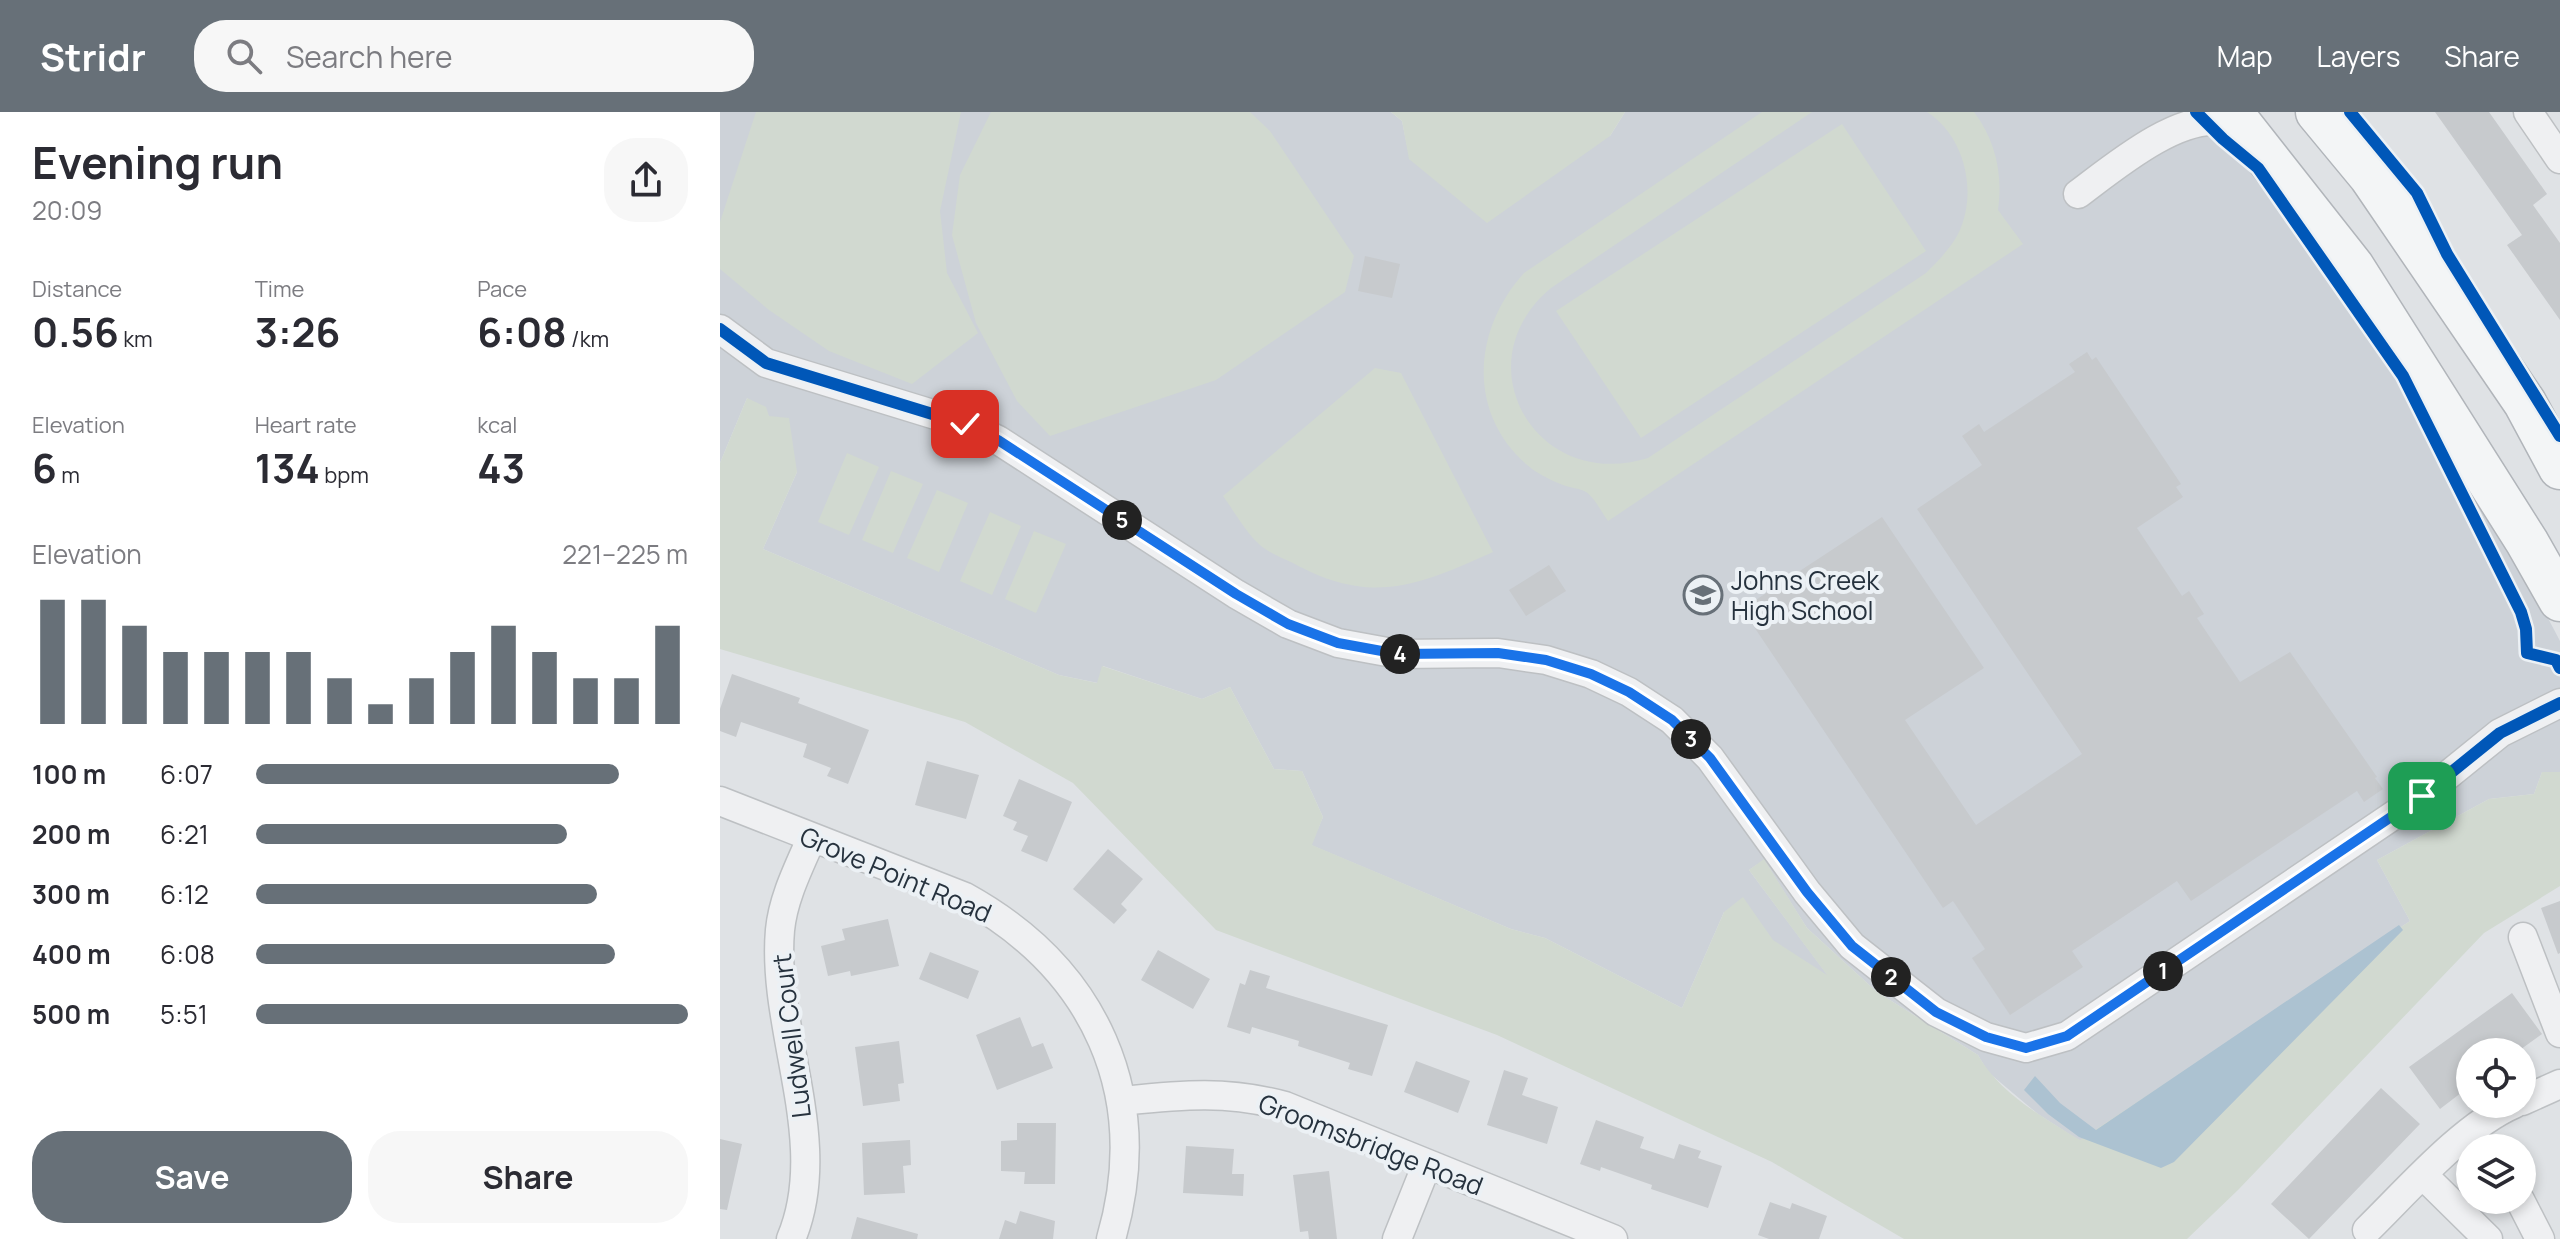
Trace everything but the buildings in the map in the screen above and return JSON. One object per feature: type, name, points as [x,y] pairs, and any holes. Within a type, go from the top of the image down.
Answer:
[{"type":"highway","points":[[2317,112],[2370,176],[2525,403],[2560,468]]},
{"type":"highway","points":[[2339,112],[2363,141],[2372,166],[2370,176]]},
{"type":"highway","points":[[2239,122],[2353,267],[2527,542],[2560,600]]},
{"type":"street","points":[[2155,139],[2172,112]]},
{"type":"street","points":[[2528,112],[2560,159]]},
{"type":"street","points":[[2078,194],[2155,139],[2175,129],[2209,121],[2239,122]]},
{"type":"street","points":[[720,329],[766,363],[965,424],[998,440],[1236,594],[1288,624],[1338,643],[1398,654],[1498,653],[1546,660],[1591,674],[1629,692],[1672,720],[1710,758],[1807,892],[1852,946],[1936,1012],[1986,1037],[2026,1048],[2067,1036],[2422,796],[2500,733],[2560,703]]},
{"type":"street","name":"Grove Point Road","points":[[720,801],[965,897],[1027,937],[1061,972],[1089,1013],[1109,1058],[1121,1101],[1125,1154],[1120,1208],[1111,1239]]},
{"type":"street","name":"Ludwell Court","points":[[791,1239],[804,1198],[806,1155],[780,974],[780,927],[789,890],[812,837]]},
{"type":"street","points":[[2523,937],[2560,1033]]},
{"type":"street","points":[[2536,1095],[2560,1084]]},
{"type":"street","name":"Groomsbridge Road","points":[[1121,1101],[1200,1093],[1256,1098],[1285,1106],[1613,1239]]},
{"type":"street","points":[[2367,1230],[2423,1175],[2456,1155]]},
{"type":"street","points":[[1397,1239],[1427,1164]]},
{"type":"street","points":[[2423,1175],[2488,1239]]},
{"type":"street","points":[[2502,1239],[2530,1218]]},
{"type":"shaded area","name":"Johns Creek High School","points":[[720,112],[1391,112],[1402,121],[1410,160],[1610,136],[1625,112],[2205,112],[2411,357],[2560,641],[2560,772],[2542,772],[2534,794],[2489,799],[2377,860],[2410,921],[2080,1141],[2038,1114],[1988,1072],[1978,1055],[1877,992],[1807,928],[1764,860],[1749,870],[1829,977],[1724,912],[1682,1008],[1545,938],[1511,929],[1311,845],[1323,817],[1302,771],[1274,769],[1230,687],[1202,699],[1103,666],[1098,683],[1059,675],[763,549],[797,472],[769,416],[747,398],[720,463]]},
{"type":"shaded area","points":[[756,112],[961,112],[940,211],[947,273],[978,333],[912,384],[829,351],[769,310],[720,269],[720,222]]},
{"type":"shaded area","points":[[991,112],[1250,112],[1270,131],[1354,256],[1345,292],[1216,380],[1050,436],[1017,401],[976,323],[952,235],[960,175]]},
{"type":"shaded area","points":[[1391,112],[1625,112],[1610,136],[1487,223],[1409,159],[1402,121]]},
{"type":"shaded area","points":[[1762,112],[1812,112],[1551,288],[1525,318],[1512,351],[1513,384],[1524,414],[1544,439],[1573,457],[1608,464],[1648,458],[1926,273],[1948,250],[1958,234],[1967,202],[1965,167],[1959,151],[1951,136],[1927,112],[1974,112],[1982,123],[1996,159],[1998,210],[2023,244],[1608,521],[1586,492],[1553,481],[1526,464],[1507,443],[1493,420],[1486,395],[1484,369],[1487,344],[1495,319],[1507,295],[1524,273]]},
{"type":"shaded area","points":[[1842,124],[1926,251],[1641,438],[1556,311]]},
{"type":"shaded area","points":[[1375,368],[1401,373],[1493,552],[1417,582],[1371,587],[1321,576],[1268,550],[1250,534],[1223,496]]},
{"type":"shaded area","points":[[747,398],[766,407],[769,416],[789,418],[797,472],[763,549],[1059,675],[1097,683],[1102,666],[1202,699],[1230,687],[1274,769],[1302,771],[1323,817],[1312,845],[1511,929],[1545,938],[1682,1008],[1724,912],[1743,897],[1773,940],[1827,975],[1749,870],[1764,859],[1807,928],[1877,992],[1978,1055],[2010,1093],[2080,1140],[2410,921],[2377,860],[2489,799],[2534,794],[2542,772],[2560,772],[2560,886],[2484,933],[2238,1190],[2187,1239],[1904,1239],[1772,1162],[1497,1035],[1216,930],[1073,783],[965,722],[720,649],[720,463]]},
{"type":"shaded area","points":[[847,453],[879,467],[849,535],[818,522]]},
{"type":"shaded area","points":[[891,471],[923,484],[893,553],[862,540]]},
{"type":"shaded area","points":[[937,490],[968,503],[939,572],[907,558]]},
{"type":"shaded area","points":[[990,512],[1021,526],[992,595],[960,581]]},
{"type":"shaded area","points":[[1034,531],[1066,544],[1036,613],[1005,599]]},
{"type":"water","points":[[2399,925],[2403,930],[2174,1162],[2161,1168],[2079,1137],[2048,1114],[2024,1090],[2035,1076],[2060,1103],[2096,1130]]},
{"type":"cycle path","points":[[2196,112],[2258,168],[2403,376],[2521,612],[2526,629],[2527,653],[2556,660],[2560,668]]},
{"type":"cycle path","points":[[2350,112],[2417,193],[2447,254],[2560,436]]},
{"type":"cycle path","points":[[720,329],[766,363],[965,424],[998,440],[1236,594],[1288,624],[1338,643],[1398,654],[1498,653],[1546,660],[1591,674],[1629,692],[1672,720],[1710,758],[1807,892],[1852,946],[1936,1012],[1986,1037],[2026,1048],[2067,1036],[2422,796],[2500,733],[2560,703]]},
{"type":"place","name":"Johns Creek High School","points":[[1703,595]]},
{"type":"route","points":[[965,424],[998,440],[1236,594],[1288,624],[1338,643],[1398,654],[1498,653],[1546,660],[1591,674],[1629,692],[1672,720],[1710,758],[1807,892],[1852,946],[1936,1012],[1986,1037],[2026,1048],[2067,1036],[2422,796]]}]
